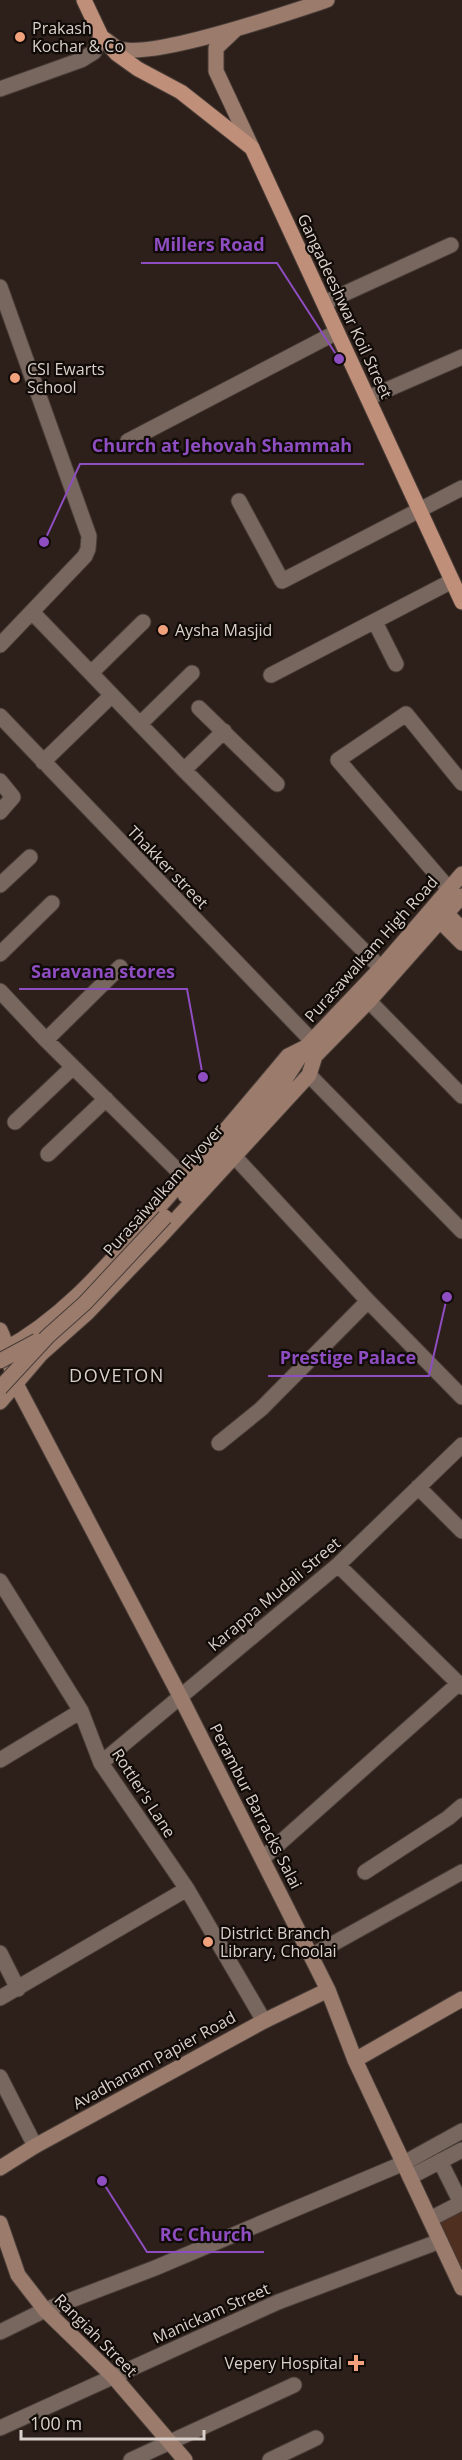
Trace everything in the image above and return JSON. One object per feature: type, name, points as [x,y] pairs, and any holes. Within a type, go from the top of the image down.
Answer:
[{"type":"main road","points":[[84,0],[101,36],[117,54],[138,69],[181,92],[252,148]]},
{"type":"main road","points":[[101,36],[118,48],[149,49],[235,30],[327,0]]},
{"type":"main road","name":"Gangadeeshwar Koil Street","points":[[235,30],[216,48],[216,71],[462,602]]},
{"type":"main road","name":"Purasawalkam High Road","points":[[311,1048],[369,1001],[442,913],[455,892],[462,874]]},
{"type":"main road","points":[[442,913],[462,929]]},
{"type":"main road","points":[[442,913],[462,943]]},
{"type":"main road","name":"Purasawalkam High Road","points":[[311,1048],[381,968],[442,913]]},
{"type":"main road","points":[[0,1330],[4,1349],[54,1318],[87,1288],[185,1178],[288,1056],[311,1048],[309,1075],[86,1314],[41,1354],[6,1371],[0,1402]]},
{"type":"main road","name":"Purasaiwalkam Flyover","points":[[6,1371],[85,1303],[165,1218],[311,1048]]},
{"type":"main road","name":"Purasaiwalkam Flyover","points":[[0,1388],[48,1336]]},
{"type":"main road","name":"Perambur Barracks Salai","points":[[4,1349],[6,1371],[180,1696],[328,1990],[355,2060],[462,2288]]},
{"type":"main road","name":"Avadhanam Papier Road","points":[[0,2168],[35,2146],[264,2021],[328,1990]]},
{"type":"main road","points":[[355,2060],[462,1999]]},
{"type":"main road","name":"Rangiah Street","points":[[0,2223],[18,2276],[45,2310],[113,2376],[185,2460]]},
{"type":"street","points":[[0,89],[81,60],[94,52],[101,36]]},
{"type":"street","points":[[324,303],[451,245]]},
{"type":"street","points":[[0,287],[89,536],[85,556],[0,645]]},
{"type":"street","points":[[128,441],[337,332]]},
{"type":"street","points":[[368,398],[462,357]]},
{"type":"street","points":[[239,501],[282,580],[462,488]]},
{"type":"street","points":[[271,675],[452,581]]},
{"type":"street","points":[[33,613],[184,770],[381,968]]},
{"type":"street","points":[[91,674],[143,622]]},
{"type":"street","points":[[375,622],[396,664]]},
{"type":"street","points":[[140,724],[192,673]]},
{"type":"street","points":[[43,762],[112,695]]},
{"type":"street","points":[[199,708],[277,784]]},
{"type":"street","points":[[455,892],[338,760],[406,714],[462,783]]},
{"type":"street","name":"Thakker street","points":[[0,716],[311,1048]]},
{"type":"street","points":[[184,770],[224,731]]},
{"type":"street","points":[[0,781],[13,797],[0,812]]},
{"type":"street","points":[[0,885],[30,857]]},
{"type":"street","points":[[0,954],[52,903]]},
{"type":"street","points":[[46,1040],[120,967]]},
{"type":"street","points":[[0,991],[185,1178]]},
{"type":"street","points":[[369,1001],[462,1096]]},
{"type":"street","points":[[15,1122],[73,1067]]},
{"type":"street","points":[[309,1075],[462,1232]]},
{"type":"street","points":[[48,1154],[106,1099]]},
{"type":"street","points":[[234,1156],[368,1301],[462,1397]]},
{"type":"street","points":[[219,1443],[261,1409],[368,1301]]},
{"type":"street","name":"Karappa Mudali Street","points":[[101,1763],[338,1565],[462,1445]]},
{"type":"street","points":[[418,1487],[462,1531]]},
{"type":"street","points":[[263,1858],[460,1685],[338,1565]]},
{"type":"street","name":"Rottler's Lane","points":[[0,1581],[81,1711],[101,1763],[187,1889],[264,2021]]},
{"type":"street","points":[[0,1760],[81,1711]]},
{"type":"street","points":[[365,1872],[448,1818],[462,1806]]},
{"type":"street","points":[[311,1956],[462,1872]]},
{"type":"street","points":[[0,1998],[187,1889]]},
{"type":"street","points":[[0,1953],[18,1989]]},
{"type":"street","points":[[0,2077],[35,2146]]},
{"type":"street","points":[[407,2170],[462,2131]]},
{"type":"street","points":[[0,2332],[45,2310],[407,2170],[440,2161],[462,2150]]},
{"type":"street","points":[[430,2219],[462,2203],[440,2161]]},
{"type":"street","name":"Manickam Street","points":[[0,2428],[278,2302],[440,2241]]},
{"type":"street","points":[[131,2460],[294,2385]]},
{"type":"street","points":[[274,2459],[316,2438]]},
{"type":"shaded area","points":[[462,2203],[462,2272],[435,2215]]},
{"type":"place","name":"Prakash Kochar & Co","points":[[20,37]]},
{"type":"place","name":"Millers Road","points":[[339,359]]},
{"type":"place","name":"CSI Ewarts School","points":[[15,378]]},
{"type":"place","name":"Church at Jehovah Shammah","points":[[44,542]]},
{"type":"place","name":"Aysha Masjid","points":[[163,630]]},
{"type":"place","name":"Saravana stores","points":[[203,1077]]},
{"type":"place","name":"Prestige Palace","points":[[447,1297]]},
{"type":"place","name":"District Branch Library, Choolai","points":[[208,1942]]},
{"type":"place","name":"RC Church","points":[[102,2181]]},
{"type":"place","name":"Vepery Hospital","points":[[356,2363]]},
{"type":"district","name":"DOVETON","points":[[117,1375]]}]
